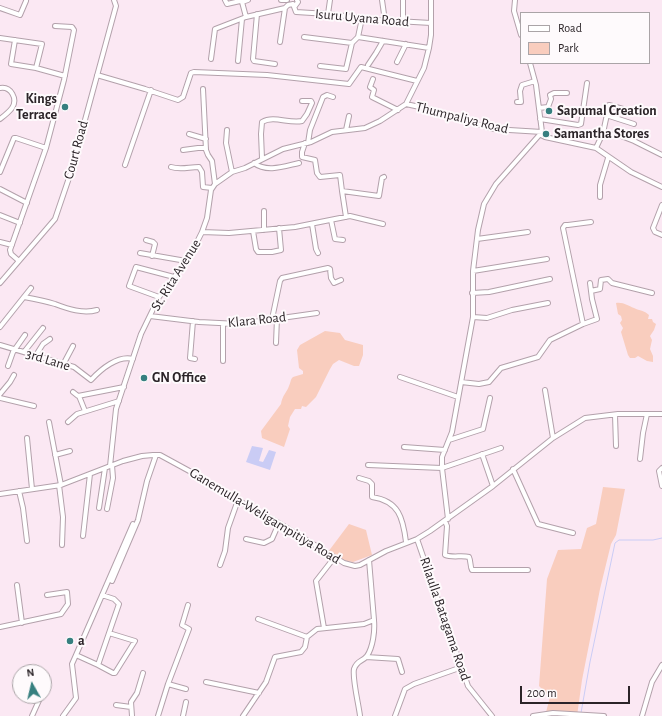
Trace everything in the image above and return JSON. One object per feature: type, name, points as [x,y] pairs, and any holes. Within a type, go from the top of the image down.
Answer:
[{"type":"street","points":[[0,8],[20,15],[26,0]]},
{"type":"street","name":"Court Road","points":[[0,282],[55,219],[63,198],[116,6],[114,0]]},
{"type":"street","points":[[225,0],[227,4],[248,0]]},
{"type":"street","points":[[281,0],[287,0]]},
{"type":"street","points":[[211,59],[215,29],[257,14],[285,8],[291,4],[293,4],[295,8],[298,2],[297,0]]},
{"type":"street","points":[[328,14],[330,0]]},
{"type":"street","points":[[382,0],[385,21]]},
{"type":"street","points":[[403,0],[403,22]]},
{"type":"street","points":[[171,167],[179,169],[199,167],[202,172],[203,187],[214,186],[232,172],[246,168],[283,148],[306,143],[332,132],[365,128],[398,110],[406,104],[424,68],[431,34],[431,0]]},
{"type":"street","points":[[515,0],[514,11],[520,30]]},
{"type":"street","points":[[238,61],[244,18],[242,2]]},
{"type":"street","points":[[280,42],[285,8]]},
{"type":"street","name":"Isuru Uyana Road","points":[[295,8],[296,12],[304,13],[328,14],[385,21],[431,23]]},
{"type":"street","points":[[257,14],[253,60],[275,64]]},
{"type":"street","points":[[320,66],[346,69],[352,43],[358,37],[362,18]]},
{"type":"street","points":[[19,261],[11,254],[10,250],[48,142],[65,76],[74,28],[55,26]]},
{"type":"street","points":[[304,37],[352,43]]},
{"type":"street","points":[[358,37],[429,48]]},
{"type":"street","points":[[0,38],[42,44],[36,68]]},
{"type":"street","points":[[15,40],[11,64],[36,68],[65,76]]},
{"type":"street","points":[[368,65],[383,41]]},
{"type":"street","points":[[397,62],[406,44]]},
{"type":"street","points":[[528,570],[472,570],[469,557],[445,555],[447,526],[442,457],[452,432],[473,317],[472,271],[484,204],[496,184],[541,134],[535,81],[530,64]]},
{"type":"street","points":[[97,75],[151,90],[180,100],[183,97],[191,73],[194,72],[268,75],[349,84],[361,67],[417,80]]},
{"type":"street","points":[[373,79],[370,87],[374,90],[372,97],[398,110]]},
{"type":"street","points":[[517,102],[521,102],[520,90],[522,85],[535,81]]},
{"type":"street","points":[[540,119],[578,125],[581,124],[587,83]]},
{"type":"street","points":[[0,88],[5,87],[10,90],[13,99],[12,108],[0,119]]},
{"type":"street","points":[[183,150],[206,148],[203,89]]},
{"type":"street","points":[[125,165],[151,90]]},
{"type":"street","points":[[539,108],[548,107],[551,99],[550,95],[554,93],[566,93]]},
{"type":"street","points":[[333,97],[327,95],[323,97],[302,152],[302,157],[315,160],[317,173],[320,177],[340,176],[346,217]]},
{"type":"street","points":[[262,158],[262,122],[271,119],[291,122],[302,121],[312,103],[311,101],[302,101]]},
{"type":"street","name":"Thumpaliya Road","points":[[406,104],[433,110],[493,129],[541,134],[545,137],[596,148]]},
{"type":"street","points":[[637,113],[609,105],[603,133],[596,148],[608,158],[637,176],[662,186]]},
{"type":"street","points":[[606,115],[634,124]]},
{"type":"street","points":[[346,130],[349,116]]},
{"type":"street","points":[[227,130],[226,143],[232,172]]},
{"type":"street","points":[[603,133],[628,138],[662,154]]},
{"type":"street","points":[[189,134],[206,139]]},
{"type":"street","points":[[0,172],[14,138],[46,148]]},
{"type":"street","name":"St. Rita Avenue","points":[[109,466],[116,410],[141,334],[159,297],[186,262],[202,232],[207,218],[214,186],[212,160],[208,156],[206,148]]},
{"type":"street","points":[[600,197],[600,185],[608,158]]},
{"type":"street","points":[[254,163],[264,168],[299,163]]},
{"type":"street","points":[[342,191],[379,196],[382,178],[384,177]]},
{"type":"street","points":[[0,189],[27,203]]},
{"type":"street","points":[[662,206],[653,228],[654,232],[662,235]]},
{"type":"street","points":[[264,211],[264,230]]},
{"type":"street","points":[[0,215],[20,223]]},
{"type":"street","points":[[202,232],[229,233],[296,227],[350,216],[383,224]]},
{"type":"street","points":[[331,220],[335,239],[343,240]]},
{"type":"street","points":[[582,324],[563,228],[564,225],[568,224],[591,222]]},
{"type":"street","points":[[312,224],[318,253]]},
{"type":"street","points":[[253,231],[258,252],[272,252],[281,250],[279,228]]},
{"type":"street","points":[[477,239],[528,232]]},
{"type":"street","points":[[146,240],[155,244],[152,256]]},
{"type":"street","points":[[0,242],[12,245]]},
{"type":"street","points":[[140,253],[186,262]]},
{"type":"street","points":[[472,271],[547,259]]},
{"type":"street","points":[[159,297],[129,286],[136,267],[174,277]]},
{"type":"street","points":[[276,343],[274,319],[280,281],[282,278],[328,268],[330,269],[331,278],[334,283],[340,280]]},
{"type":"street","points":[[472,293],[489,292],[550,279]]},
{"type":"street","points":[[591,291],[600,289],[602,280],[608,279],[612,283],[652,293]]},
{"type":"street","points":[[461,382],[479,384],[489,382],[501,368],[538,357],[550,340],[582,324],[597,319],[590,283]]},
{"type":"street","points":[[0,327],[31,288]]},
{"type":"street","points":[[24,297],[85,312],[97,310]]},
{"type":"street","points":[[473,317],[487,318],[512,310],[548,303]]},
{"type":"street","name":"Klara Road","points":[[150,316],[223,324],[239,324],[317,312]]},
{"type":"street","points":[[193,321],[190,358],[195,359]]},
{"type":"street","points":[[223,324],[223,361]]},
{"type":"street","points":[[24,352],[43,328]]},
{"type":"street","points":[[8,366],[15,349],[25,335]]},
{"type":"street","points":[[36,355],[43,344],[50,339]]},
{"type":"street","name":"3rd Lane","points":[[0,345],[64,363],[78,369],[91,380],[99,372],[118,360],[128,358],[133,359]]},
{"type":"street","points":[[64,363],[73,346]]},
{"type":"street","points":[[0,394],[14,375]]},
{"type":"street","points":[[400,377],[458,397]]},
{"type":"street","points":[[79,396],[124,387]]},
{"type":"street","points":[[545,390],[553,438]]},
{"type":"street","points":[[73,392],[79,396],[85,411]]},
{"type":"street","points":[[0,398],[34,406]]},
{"type":"street","points":[[449,440],[483,429],[490,398]]},
{"type":"street","points":[[68,422],[77,414],[119,401]]},
{"type":"street","points":[[640,459],[647,414]]},
{"type":"street","name":"Ganemulla-Weligampitiya Road","points":[[156,455],[160,455],[193,473],[334,558],[355,566],[360,565],[406,542],[417,539],[493,486],[553,438],[585,418],[615,415],[662,414]]},
{"type":"street","points":[[615,415],[616,446]]},
{"type":"street","points":[[49,422],[60,485],[63,517],[62,545]]},
{"type":"street","points":[[27,438],[32,489]]},
{"type":"street","points":[[404,447],[445,450]]},
{"type":"street","points":[[368,465],[442,468],[501,448]]},
{"type":"street","points":[[55,455],[70,451]]},
{"type":"street","points":[[482,454],[493,486]]},
{"type":"street","points":[[0,494],[60,485],[109,466],[142,456],[156,455],[147,482],[138,520],[112,581]]},
{"type":"street","points":[[99,508],[109,466]]},
{"type":"street","points":[[108,509],[113,478],[109,466]]},
{"type":"street","points":[[662,468],[659,471],[662,486]]},
{"type":"street","points":[[513,469],[538,524],[573,533]]},
{"type":"street","points":[[83,536],[90,474]]},
{"type":"street","points":[[359,478],[369,481],[372,484],[372,497],[379,498],[392,505],[399,514],[404,525],[406,542]]},
{"type":"street","points":[[19,492],[23,508],[27,541]]},
{"type":"street","points":[[220,565],[225,551],[228,528],[238,500]]},
{"type":"street","points":[[246,539],[264,543],[272,539],[278,523]]},
{"type":"street","points":[[63,716],[76,698],[72,664],[133,524]]},
{"type":"street","name":"Rilaulla Batagama Road","points":[[417,539],[468,686],[492,716]]},
{"type":"street","points":[[324,628],[316,581],[334,558]]},
{"type":"street","points":[[366,657],[375,634],[369,560]]},
{"type":"street","points":[[17,585],[22,623]]},
{"type":"street","points":[[0,628],[61,614],[68,604],[67,592],[47,595]]},
{"type":"street","points":[[98,665],[119,604],[114,599],[102,595]]},
{"type":"street","points":[[158,716],[168,684],[190,630],[182,625],[188,605]]},
{"type":"street","points":[[258,619],[307,637]]},
{"type":"street","points":[[243,716],[266,682],[275,657],[301,652],[305,647],[307,637],[317,629],[364,624],[374,620]]},
{"type":"street","points":[[76,655],[114,673],[135,641],[109,633]]},
{"type":"street","points":[[360,716],[354,679],[354,670],[358,662],[366,657],[398,659],[402,672]]},
{"type":"street","points":[[642,716],[652,682],[662,665]]},
{"type":"street","points":[[395,716],[405,689],[414,684],[462,667]]},
{"type":"street","points":[[132,716],[131,702],[137,693],[143,673]]},
{"type":"street","points":[[206,682],[259,693]]},
{"type":"street","points":[[168,684],[186,688]]},
{"type":"street","points":[[183,716],[186,702]]},
{"type":"street","points":[[32,716],[37,704]]},
{"type":"street","points":[[116,705],[131,707]]},
{"type":"street","points":[[533,716],[554,713],[604,716]]},
{"type":"green space","points":[[616,303],[624,304],[645,312],[649,315],[648,319],[652,319],[656,324],[650,336],[652,340],[650,349],[653,356],[653,362],[647,361],[638,356],[635,358],[630,358],[628,355],[621,332],[623,328],[620,323],[622,320],[621,316],[618,314]]},
{"type":"green space","points":[[325,331],[340,333],[345,340],[363,345],[363,355],[359,366],[354,366],[339,360],[333,364],[316,397],[306,407],[302,406],[301,409],[295,409],[290,417],[288,426],[290,429],[284,447],[262,438],[261,431],[281,404],[291,379],[303,374],[303,371],[299,368],[297,350],[300,345]]},
{"type":"green space","points":[[603,487],[625,489],[616,535],[611,544],[600,589],[582,680],[577,716],[545,716],[550,697],[539,686],[547,579],[558,550],[581,549],[587,528],[596,524]]},
{"type":"green space","points":[[349,524],[366,530],[372,555],[353,562],[342,560],[328,552]]},
{"type":"water","points":[[252,446],[263,448],[259,461],[263,462],[269,450],[276,452],[270,470],[246,462]]},
{"type":"waterway","points":[[581,713],[615,543],[619,540],[653,540],[662,538]]},
{"type":"place","name":"Kings Terrace","points":[[65,107]]},
{"type":"place","name":"Sapumal Creation","points":[[549,111]]},
{"type":"place","name":"Samantha Stores","points":[[546,134]]},
{"type":"place","name":"GN Office","points":[[144,378]]},
{"type":"place","name":"a","points":[[70,641]]}]
